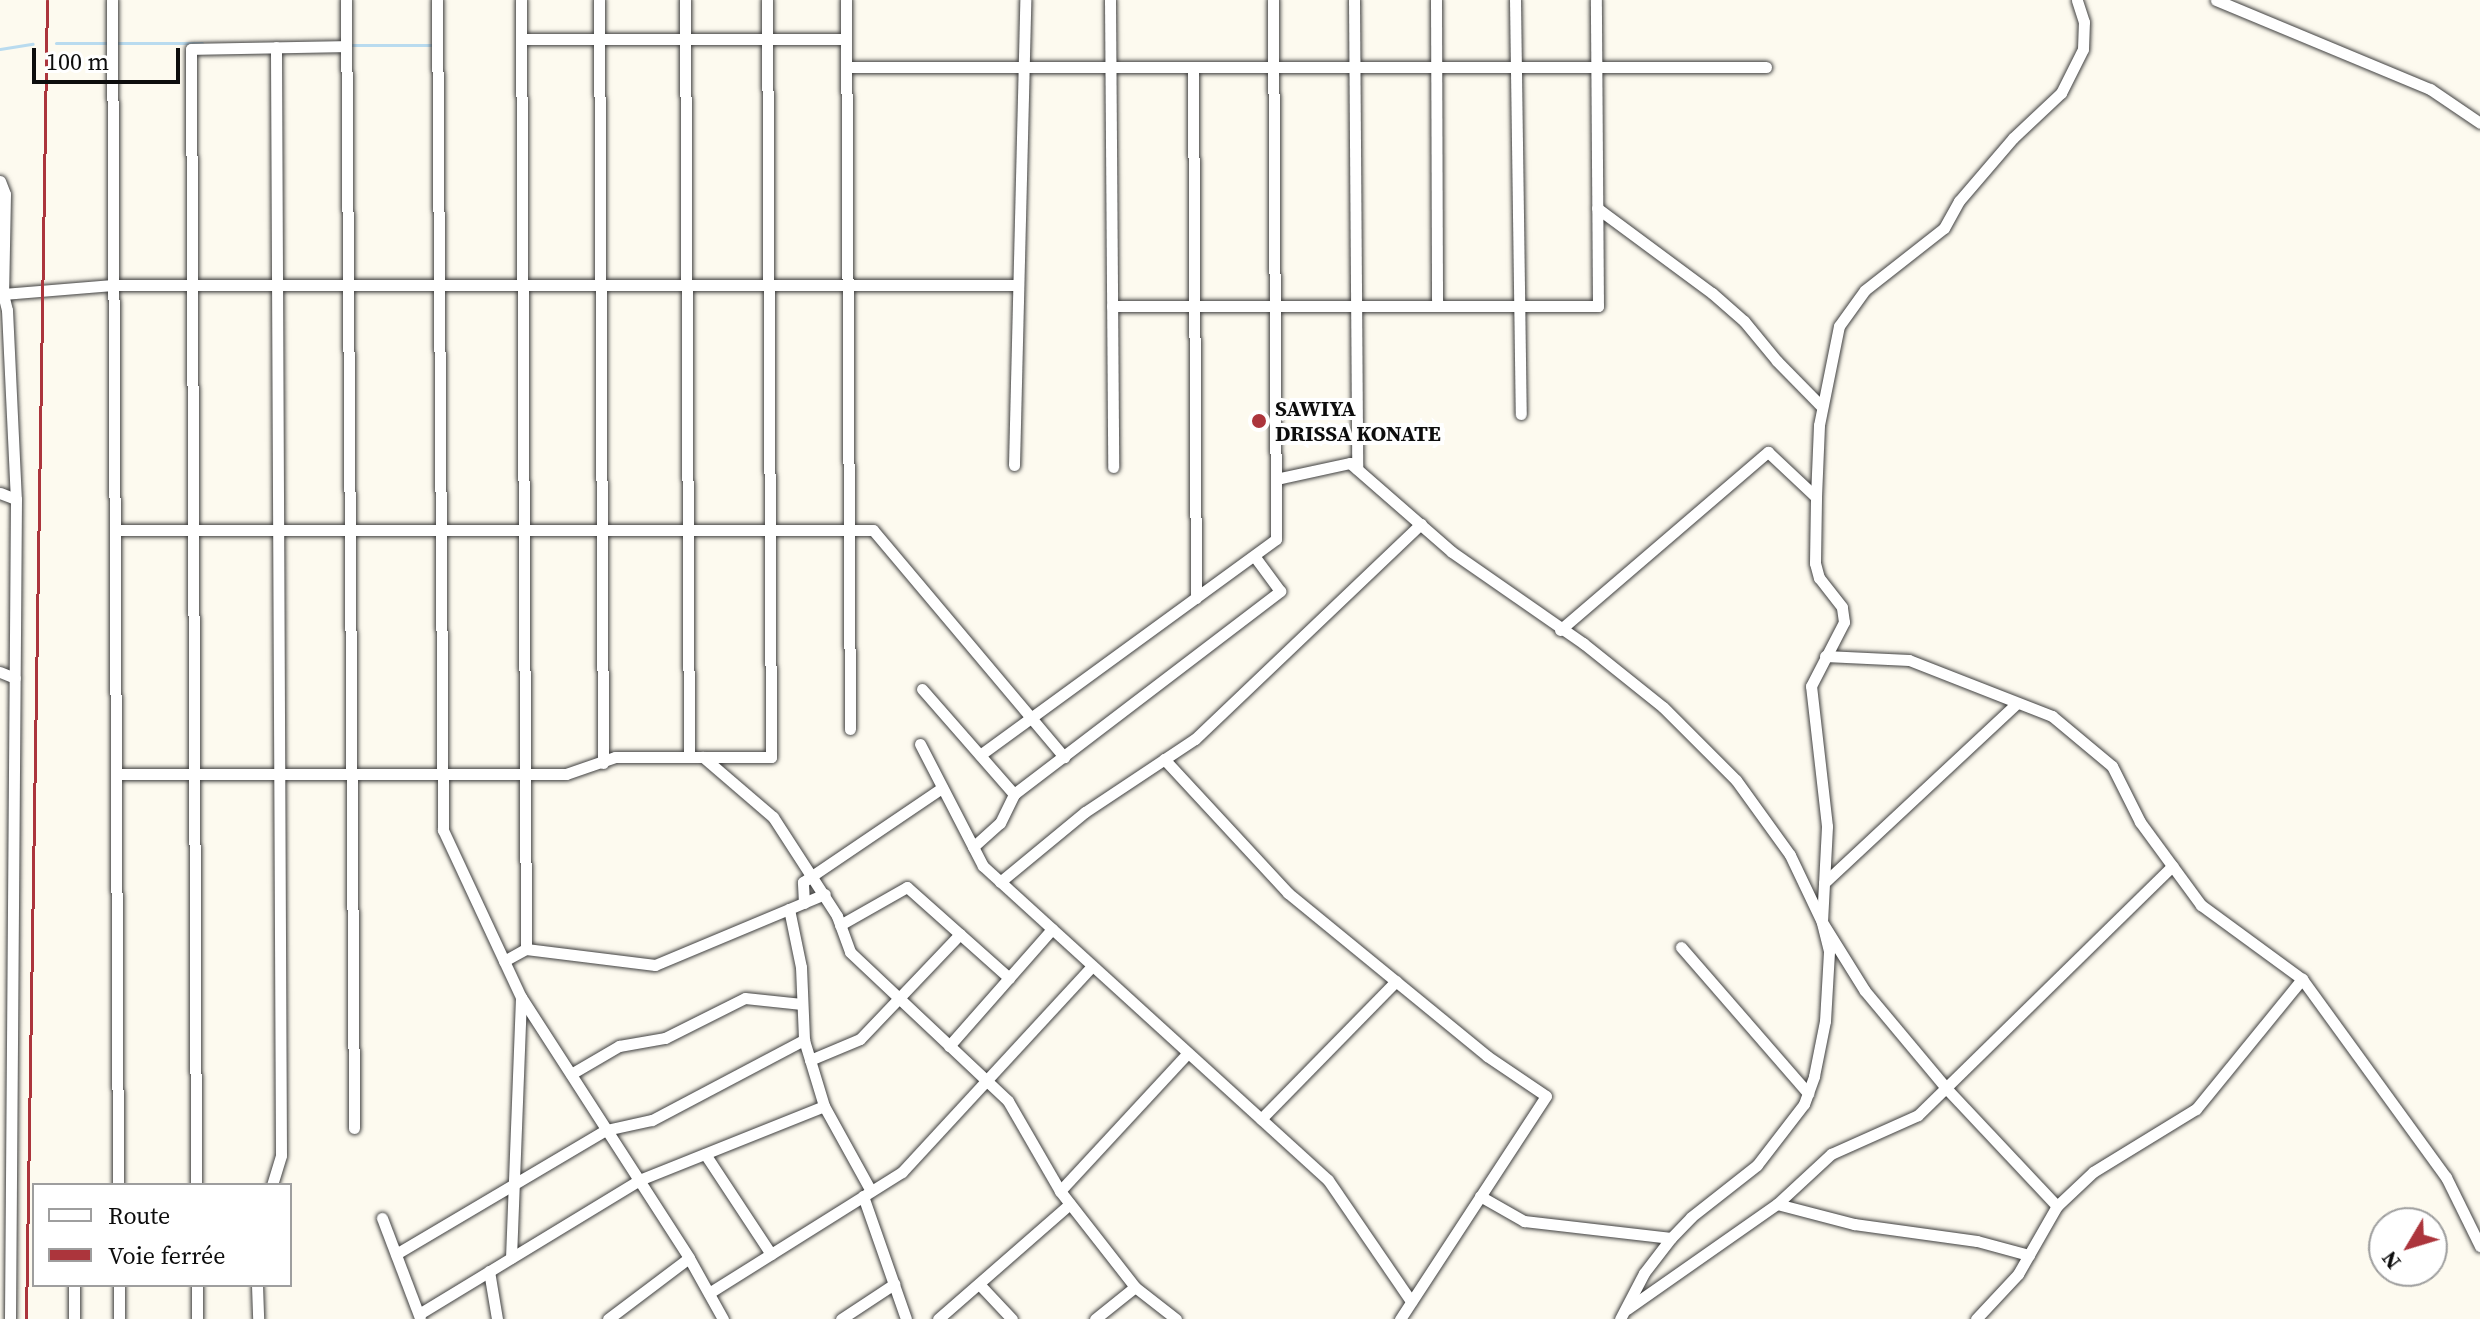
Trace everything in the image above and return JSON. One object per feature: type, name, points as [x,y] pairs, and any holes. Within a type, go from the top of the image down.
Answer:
[{"type":"street","points":[[112,0],[118,1183]]},
{"type":"street","points":[[346,0],[354,1128]]},
{"type":"street","points":[[437,0],[443,830],[521,997],[689,1258],[723,1319]]},
{"type":"street","points":[[521,0],[526,949]]},
{"type":"street","points":[[599,0],[603,763]]},
{"type":"street","points":[[685,0],[689,757]]},
{"type":"street","points":[[116,774],[566,774],[615,757],[771,757],[767,0]]},
{"type":"street","points":[[846,0],[850,729]]},
{"type":"street","points":[[1014,465],[1025,0]]},
{"type":"street","points":[[1110,0],[1113,467]]},
{"type":"street","points":[[980,755],[1276,539],[1273,0]]},
{"type":"street","points":[[1354,0],[1357,469]]},
{"type":"street","points":[[1436,0],[1437,306]]},
{"type":"street","points":[[1515,0],[1521,414]]},
{"type":"street","points":[[1112,306],[1598,306],[1596,0]]},
{"type":"street","points":[[1622,1315],[1644,1273],[1671,1238],[1691,1217],[1757,1165],[1804,1104],[1825,1021],[1829,951],[1822,922],[1827,826],[1811,686],[1844,622],[1842,607],[1819,578],[1815,563],[1822,407],[1839,326],[1865,290],[1944,228],[1959,201],[2013,138],[2061,93],[2083,49],[2084,22],[2077,0]]},
{"type":"street","points":[[2216,0],[2430,89],[2480,123]]},
{"type":"street","points":[[521,39],[846,39]]},
{"type":"street","points":[[196,1183],[191,49],[346,46]]},
{"type":"street","points":[[273,1183],[281,1155],[276,47]]},
{"type":"street","points":[[846,67],[1766,67]]},
{"type":"street","points":[[1193,67],[1196,598]]},
{"type":"street","points":[[0,181],[5,194],[2,215],[3,294],[16,499],[10,1319]]},
{"type":"street","points":[[1597,208],[1712,293],[1744,321],[1777,361],[1822,407]]},
{"type":"street","points":[[3,294],[113,285],[1018,285]]},
{"type":"street","points":[[1560,630],[1768,452],[1816,497]]},
{"type":"street","points":[[1276,479],[1350,463],[1452,552],[1560,630],[1583,643],[1663,707],[1736,780],[1790,855],[1822,922],[1865,991],[1946,1088],[2057,1206]]},
{"type":"street","points":[[0,493],[16,499]]},
{"type":"street","points":[[1000,882],[1085,812],[1195,739],[1421,524]]},
{"type":"street","points":[[115,530],[873,530],[1064,757]]},
{"type":"street","points":[[973,847],[1000,823],[1014,794],[1280,591],[1255,557]]},
{"type":"street","points":[[1825,656],[1909,660],[2052,716],[2112,766],[2140,822],[2201,905],[2302,979],[2446,1177],[2480,1246]]},
{"type":"street","points":[[0,672],[15,678]]},
{"type":"street","points":[[922,689],[1014,794]]},
{"type":"street","points":[[1824,883],[2017,703]]},
{"type":"street","points":[[920,744],[983,866],[1328,1180],[1411,1301]]},
{"type":"street","points":[[703,757],[773,817],[825,894],[850,952],[1008,1101],[1070,1204],[1135,1287],[1176,1319]]},
{"type":"street","points":[[1164,759],[1288,893],[1487,1056],[1546,1096],[1400,1319]]},
{"type":"street","points":[[804,903],[803,882],[942,788]]},
{"type":"street","points":[[1622,1315],[1777,1204],[1831,1154],[1918,1115],[2172,866]]},
{"type":"street","points":[[840,925],[907,887],[1009,978]]},
{"type":"street","points":[[504,961],[526,949],[655,965],[825,894]]},
{"type":"street","points":[[789,909],[801,967],[804,1040],[824,1106],[867,1193],[906,1319]]},
{"type":"street","points":[[0,917],[13,922]]},
{"type":"street","points":[[949,1046],[1052,929]]},
{"type":"street","points":[[810,1060],[860,1039],[960,934]]},
{"type":"street","points":[[1681,947],[1808,1093]]},
{"type":"street","points":[[709,1293],[902,1172],[1092,966]]},
{"type":"street","points":[[1976,1319],[2018,1274],[2057,1206],[2093,1172],[2196,1109],[2302,979]]},
{"type":"street","points":[[1261,1119],[1396,981]]},
{"type":"street","points":[[511,1258],[521,997]]},
{"type":"street","points":[[571,1074],[619,1046],[665,1038],[745,998],[802,1004]]},
{"type":"street","points":[[0,1001],[13,1006]]},
{"type":"street","points":[[396,1254],[606,1130],[664,1115],[804,1040]]},
{"type":"street","points":[[1060,1191],[1188,1053]]},
{"type":"street","points":[[382,1218],[420,1316],[639,1180],[824,1106]]},
{"type":"street","points":[[705,1154],[771,1254]]},
{"type":"street","points":[[1480,1196],[1524,1221],[1671,1238]]},
{"type":"street","points":[[938,1319],[1070,1204]]},
{"type":"street","points":[[1777,1204],[1854,1224],[1977,1241],[2029,1255]]},
{"type":"street","points":[[608,1319],[689,1258]]},
{"type":"street","points":[[489,1271],[497,1319]]},
{"type":"street","points":[[841,1319],[894,1284]]},
{"type":"street","points":[[979,1284],[1012,1319]]},
{"type":"street","points":[[74,1287],[74,1319]]},
{"type":"street","points":[[119,1287],[119,1319]]},
{"type":"street","points":[[197,1287],[197,1319]]},
{"type":"street","points":[[257,1287],[258,1319]]},
{"type":"street","points":[[1095,1319],[1135,1287]]},
{"type":"waterway","points":[[56,43],[110,43]]},
{"type":"waterway","points":[[117,43],[202,43]]},
{"type":"waterway","points":[[0,49],[33,44]]},
{"type":"waterway","points":[[349,45],[434,45]]},
{"type":"railway","points":[[26,1319],[47,0]]},
{"type":"place","name":"SAWIYA DRISSA KONATE","points":[[1259,421]]}]
